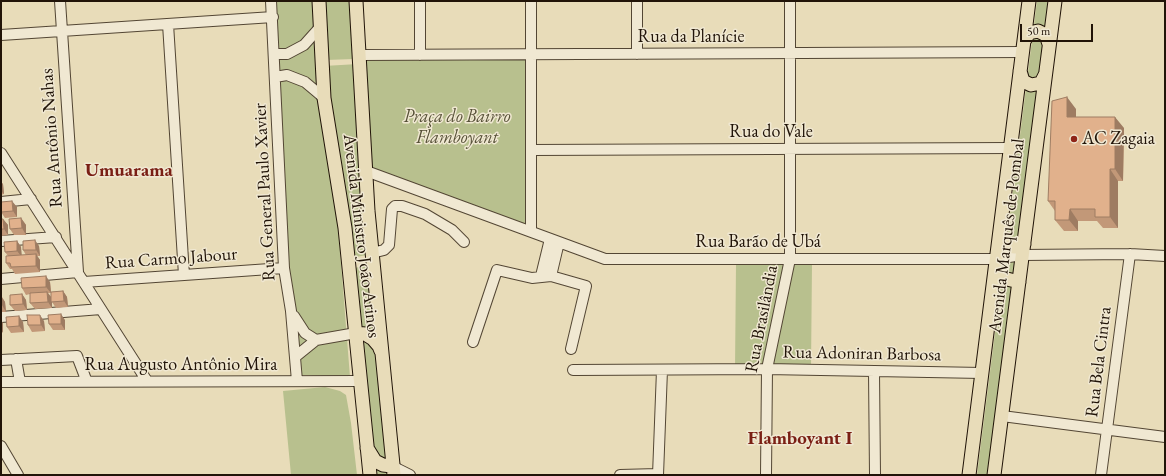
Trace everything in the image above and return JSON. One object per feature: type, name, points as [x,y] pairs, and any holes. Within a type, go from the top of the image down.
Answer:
[{"type":"main road","name":"Avenida Ministro João Arinos","points":[[319,1],[324,98],[341,199],[370,475]]},
{"type":"main road","name":"Avenida Ministro João Arinos","points":[[356,1],[372,253],[393,470]]},
{"type":"main road","name":"Avenida Marquês de Pombal","points":[[969,475],[1030,1]]},
{"type":"main road","name":"Avenida Marquês de Pombal","points":[[994,475],[1055,1]]},
{"type":"main road","points":[[1024,47],[1029,33],[1038,31],[1046,35],[1049,44]]},
{"type":"main road","points":[[1020,72],[1023,81],[1031,85],[1040,83],[1045,75]]},
{"type":"main road","points":[[999,242],[1007,246],[1023,249]]},
{"type":"main road","points":[[994,280],[1003,278],[1019,282]]},
{"type":"main road","points":[[356,333],[365,334],[373,338],[379,346],[382,355]]},
{"type":"main road","points":[[366,444],[369,453],[375,461],[393,470]]},
{"type":"street","name":"Rua Antônio Nahas","points":[[60,1],[78,272]]},
{"type":"street","name":"Rua General Paulo Xavier","points":[[272,1],[284,268],[291,311],[297,382]]},
{"type":"street","points":[[420,1],[420,55]]},
{"type":"street","points":[[530,1],[531,232]]},
{"type":"street","points":[[637,1],[637,54]]},
{"type":"street","name":"Rua Brasilândia","points":[[766,475],[767,369],[790,259],[792,149],[790,1]]},
{"type":"street","points":[[1,35],[272,17]]},
{"type":"street","points":[[168,24],[184,275]]},
{"type":"street","points":[[275,54],[287,54],[304,45],[321,26]]},
{"type":"street","name":"Rua da Planície","points":[[359,55],[790,53],[1024,47]]},
{"type":"street","points":[[275,77],[287,75],[305,82],[324,98]]},
{"type":"street","name":"Rua do Vale","points":[[531,150],[1011,148]]},
{"type":"street","points":[[1,153],[147,382]]},
{"type":"street","name":"Rua Barão de Ubá","points":[[366,171],[554,241],[605,258],[996,259],[1023,249],[1165,256]]},
{"type":"street","points":[[1,202],[31,199]]},
{"type":"street","points":[[372,253],[384,250],[389,245],[392,209],[395,206],[402,206],[425,214],[452,230],[464,242]]},
{"type":"street","points":[[1,241],[56,238]]},
{"type":"street","points":[[551,276],[554,241]]},
{"type":"street","points":[[541,276],[554,241]]},
{"type":"street","name":"Rua Bela Cintra","points":[[1101,475],[1130,254]]},
{"type":"street","name":"Rua Carmo Jabour","points":[[84,282],[284,268]]},
{"type":"street","points":[[473,342],[497,270],[532,278],[551,276],[586,286],[571,350]]},
{"type":"street","points":[[1,279],[78,272]]},
{"type":"street","points":[[1,317],[101,309]]},
{"type":"street","points":[[291,311],[305,333],[316,340]]},
{"type":"street","points":[[296,357],[316,340],[356,333]]},
{"type":"street","points":[[1,360],[77,356],[87,382]]},
{"type":"street","points":[[16,359],[20,382]]},
{"type":"street","name":"Rua Adoniran Barbosa","points":[[573,370],[767,369],[874,372],[982,372]]},
{"type":"street","points":[[620,475],[658,474],[662,370]]},
{"type":"street","points":[[874,372],[875,475]]},
{"type":"street","name":"Rua Augusto Antônio Mira","points":[[1,382],[361,381]]},
{"type":"street","points":[[1002,416],[1165,437]]},
{"type":"street","points":[[1,446],[18,475]]},
{"type":"street","points":[[393,470],[410,475]]},
{"type":"green space","points":[[276,1],[314,1],[338,225],[350,377],[300,375],[289,263]]},
{"type":"green space","points":[[324,1],[350,1],[354,59],[326,60]]},
{"type":"green space","points":[[1037,1],[1050,1],[990,475],[977,475]]},
{"type":"green space","name":"Praça do Bairro Flamboyant","points":[[531,54],[531,232],[366,171],[359,55]]},
{"type":"green space","points":[[358,64],[367,255],[350,258],[324,66]]},
{"type":"green space","points":[[790,263],[812,264],[811,368],[735,369],[736,265]]},
{"type":"green space","points":[[369,264],[391,475],[372,475],[352,269]]},
{"type":"green space","points":[[325,387],[340,391],[346,395],[357,475],[291,475],[283,391]]},
{"type":"building","points":[[1067,97],[1067,117],[1115,117],[1115,169],[1110,169],[1110,217],[1095,217],[1095,209],[1070,209],[1069,220],[1055,220],[1055,201],[1048,201],[1052,101]]},
{"type":"building","points":[[12,201],[13,211],[1,212],[1,202]]},
{"type":"building","points":[[21,218],[22,228],[10,229],[9,219]]},
{"type":"building","points":[[1,219],[3,219],[4,229],[1,229]]},
{"type":"building","points":[[35,240],[36,250],[23,250],[23,241]]},
{"type":"building","points":[[17,241],[17,251],[5,252],[4,242]]},
{"type":"building","points":[[36,254],[36,266],[11,267],[10,263],[6,263],[6,256]]},
{"type":"building","points":[[46,276],[46,287],[22,288],[21,278]]},
{"type":"building","points":[[63,291],[64,301],[51,302],[51,292]]},
{"type":"building","points":[[47,292],[48,302],[30,303],[30,293]]},
{"type":"building","points":[[22,294],[23,304],[10,305],[10,295]]},
{"type":"building","points":[[61,314],[61,324],[49,324],[48,315]]},
{"type":"building","points":[[27,315],[40,315],[41,325],[28,325]]},
{"type":"building","points":[[19,316],[19,326],[7,327],[6,317]]},
{"type":"place","name":"AC Zagaia","points":[[1074,139]]},
{"type":"district","name":"Umuarama","points":[[129,171]]},
{"type":"district","name":"Flamboyant I","points":[[800,439]]}]
